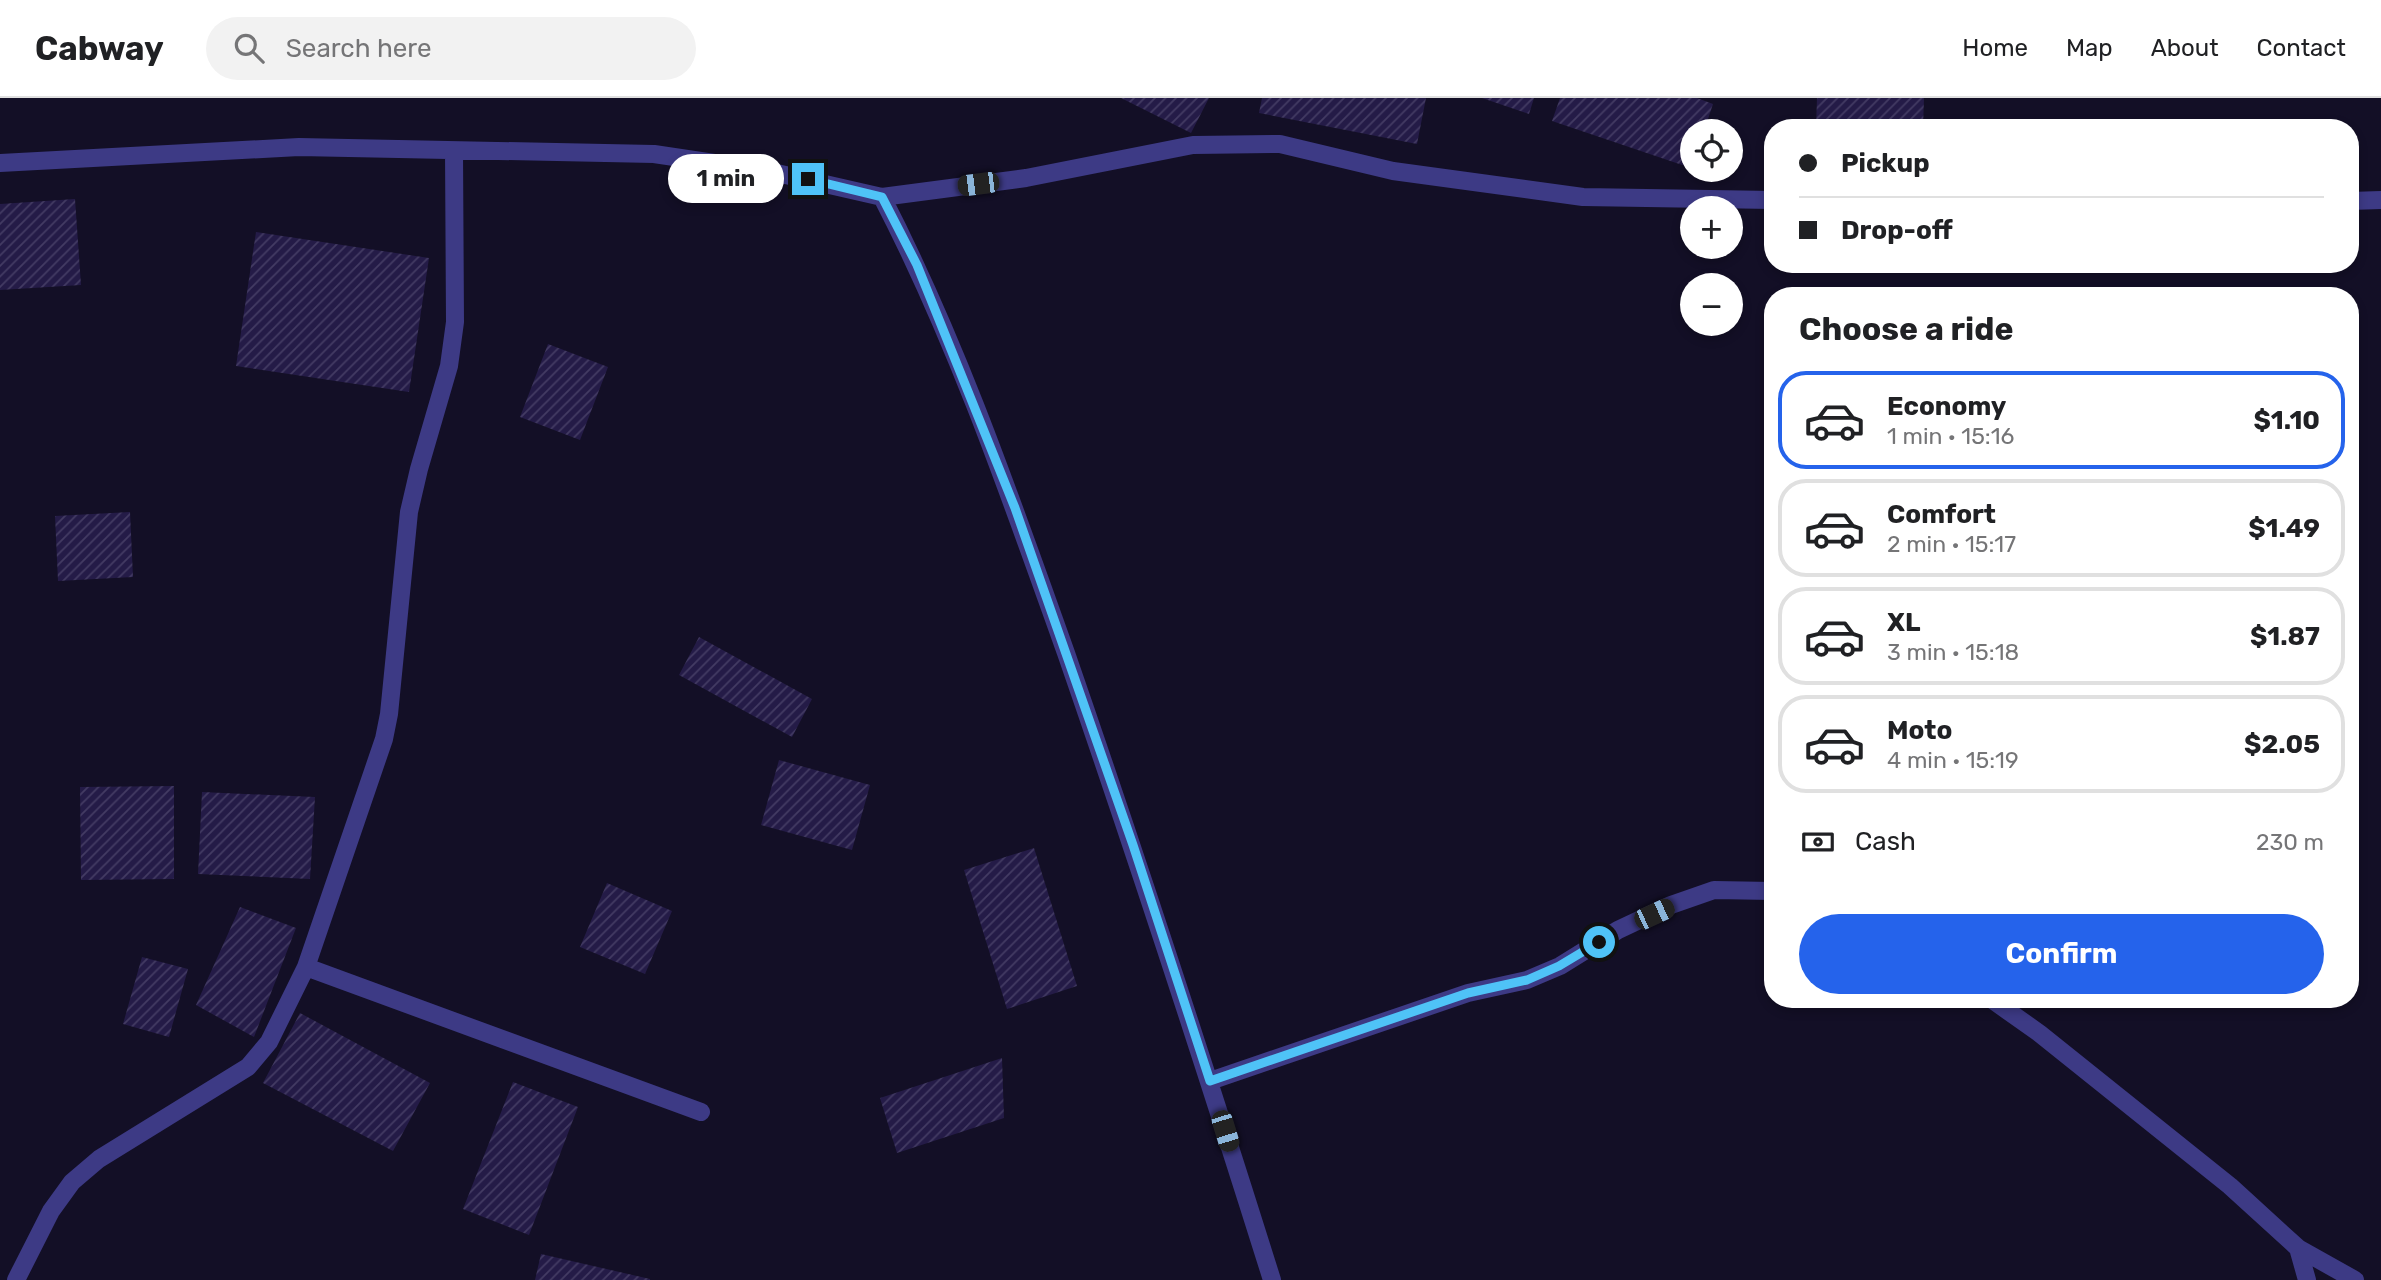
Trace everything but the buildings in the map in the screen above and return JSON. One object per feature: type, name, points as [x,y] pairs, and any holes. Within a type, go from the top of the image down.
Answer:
[{"type":"street","points":[[0,163],[299,147],[654,154],[768,171],[882,197],[1026,178],[1193,145],[1280,144],[1393,171],[1583,197],[1764,200]]},
{"type":"street","points":[[16,1280],[51,1211],[72,1182],[99,1159],[248,1067],[269,1042],[306,967],[384,739],[389,714],[410,512],[419,469],[449,366],[455,323],[454,151]]},
{"type":"street","points":[[882,197],[917,265],[1015,508],[1133,845],[1272,1280]]},
{"type":"street","points":[[2359,201],[2381,200]]},
{"type":"street","points":[[1210,1081],[1468,993],[1527,980],[1559,966],[1618,930],[1671,905],[1714,890],[1764,891]]},
{"type":"street","points":[[306,967],[701,1112]]},
{"type":"street","points":[[2004,1008],[2039,1033],[2230,1186],[2298,1248],[2355,1280]]},
{"type":"street","points":[[2298,1248],[2307,1280]]},
{"type":"route","points":[[808,179],[882,197],[917,265],[1015,508],[1133,845],[1210,1081],[1468,993],[1527,980],[1559,966],[1599,942]]}]
